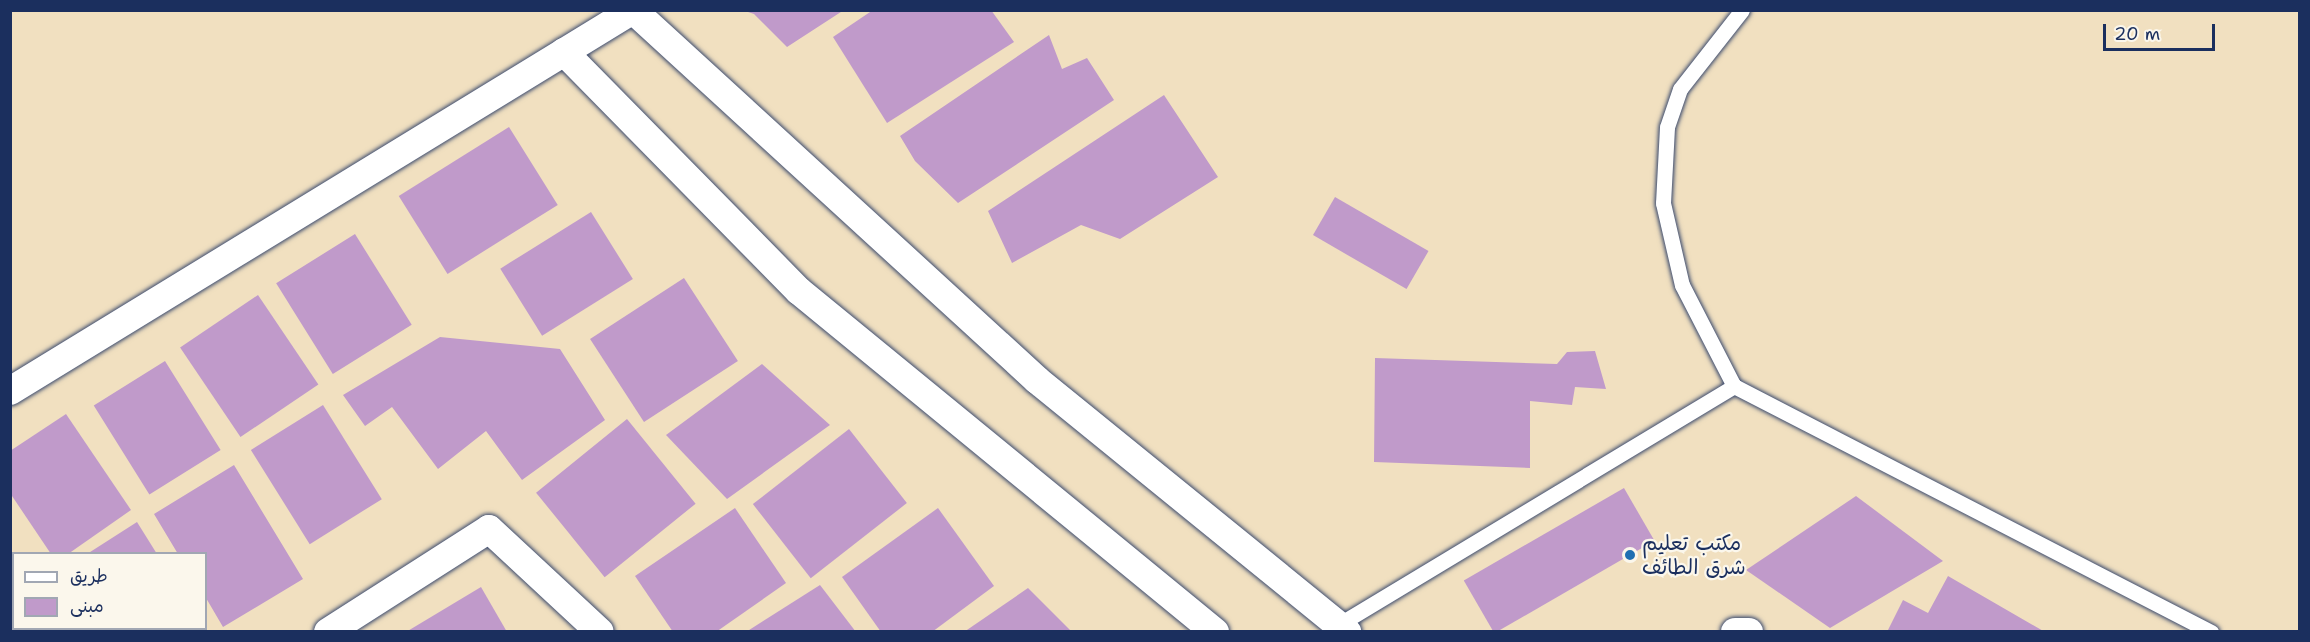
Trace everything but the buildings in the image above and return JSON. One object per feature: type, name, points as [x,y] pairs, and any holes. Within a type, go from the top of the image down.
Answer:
[{"type":"street","points":[[10,391],[633,10],[1037,380],[1343,628]]},
{"type":"street","points":[[564,52],[799,291],[1215,632]]},
{"type":"street","points":[[328,632],[489,529],[600,632]]},
{"type":"street","points":[[1735,632],[1749,632]]},
{"type":"lane","points":[[1742,10],[1680,89],[1667,127],[1663,204],[1682,285],[1734,386],[2211,632]]},
{"type":"lane","points":[[1343,628],[1734,386]]},
{"type":"place","name":"مكتب تعليم شرق الطائف","points":[[1630,555]]}]
